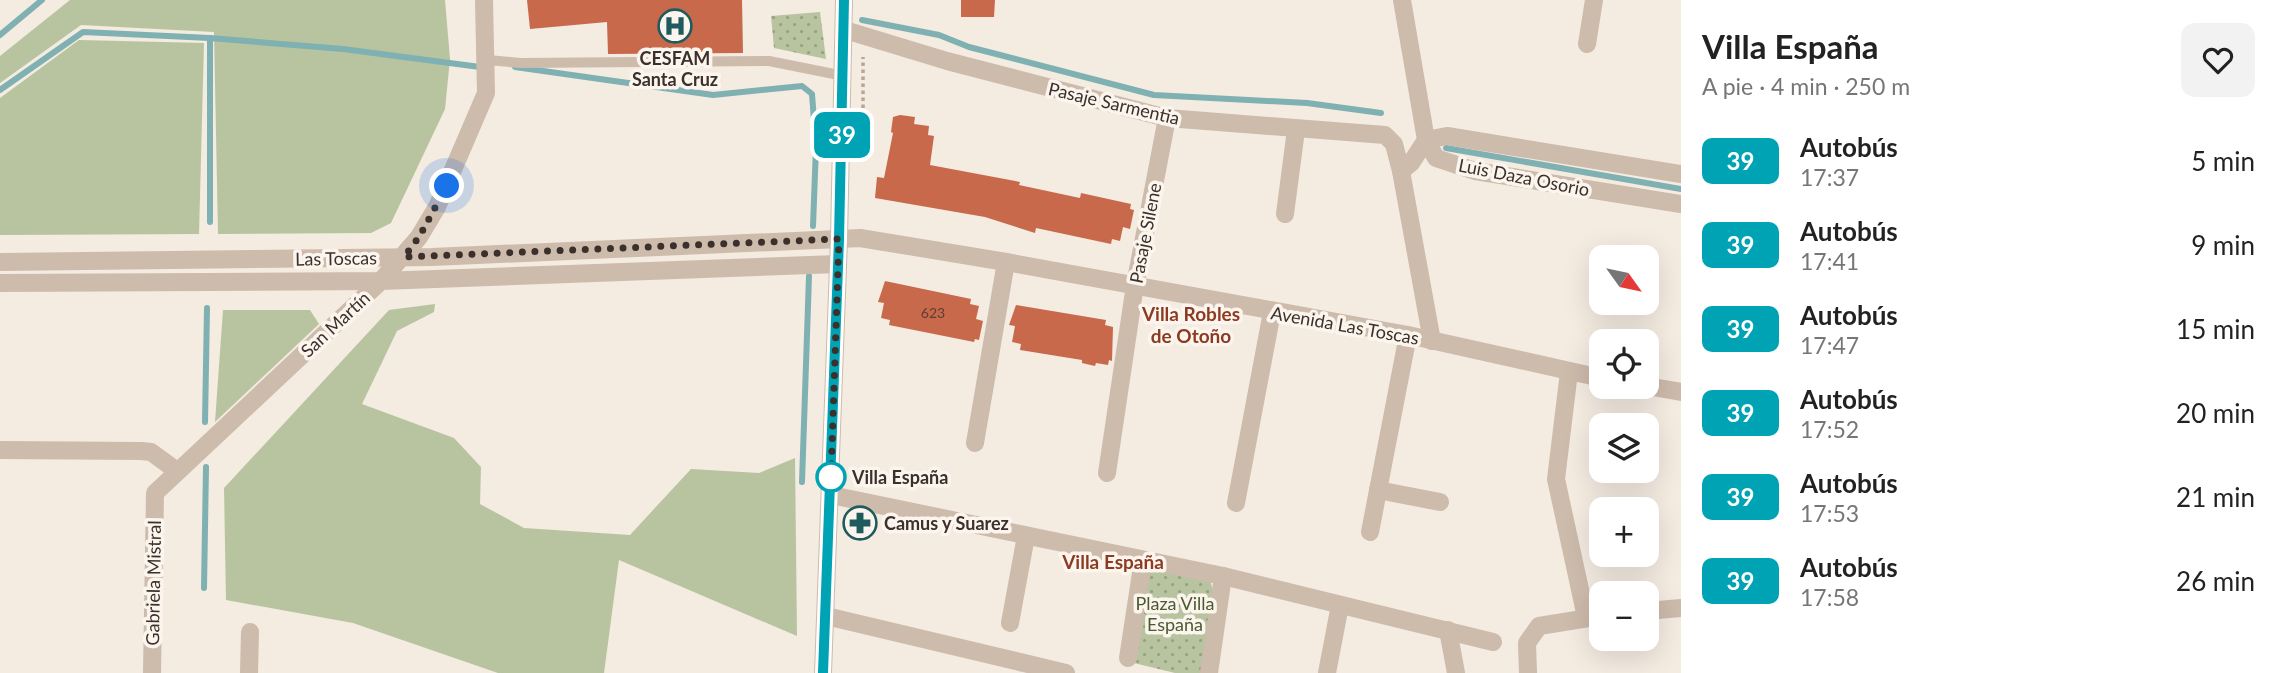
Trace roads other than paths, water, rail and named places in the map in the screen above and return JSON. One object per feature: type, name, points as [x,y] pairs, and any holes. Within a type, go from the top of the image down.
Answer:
[{"type":"street","name":"San Martín","points":[[155,493],[404,257],[437,207],[479,116],[486,93],[488,60],[484,0]]},
{"type":"street","points":[[823,673],[839,239],[844,0]]},
{"type":"street","points":[[1402,0],[1426,140],[1411,163],[1401,171],[1432,341]]},
{"type":"street","points":[[1587,44],[1594,0]]},
{"type":"street","name":"Pasaje Sarmentia","points":[[845,30],[947,61],[1167,118],[1385,135],[1390,138],[1401,171]]},
{"type":"street","name":"Pasaje Silene","points":[[1107,473],[1135,285],[1167,118]]},
{"type":"street","points":[[1285,214],[1296,130]]},
{"type":"street","name":"Luis Daza Osorio","points":[[1681,174],[1447,136],[1426,140],[1436,158],[1475,171],[1681,204]]},
{"type":"street","name":"Avenida Las Toscas","points":[[839,239],[860,238],[1135,285],[1272,313],[1408,335],[1589,376]]},
{"type":"street","name":"Las Toscas","points":[[0,262],[404,257],[839,239]]},
{"type":"street","points":[[975,443],[1006,262]]},
{"type":"street","name":"Las Toscas","points":[[0,282],[381,281],[837,264]]},
{"type":"street","points":[[1236,503],[1272,313]]},
{"type":"street","points":[[1370,532],[1408,335]]},
{"type":"street","points":[[1569,372],[1556,479],[1589,602]]},
{"type":"street","points":[[1659,388],[1681,392]]},
{"type":"street","points":[[0,450],[151,452],[177,471]]},
{"type":"street","points":[[1378,490],[1440,502]]},
{"type":"street","name":"Gabriela Mistral","points":[[152,673],[155,493]]},
{"type":"street","points":[[831,495],[1223,576],[1493,642]]},
{"type":"street","points":[[1010,623],[1026,536]]},
{"type":"street","points":[[1128,658],[1143,560]]},
{"type":"street","points":[[1209,673],[1223,576]]},
{"type":"street","points":[[1326,673],[1340,605]]},
{"type":"street","points":[[1659,610],[1681,608]]},
{"type":"street","points":[[826,616],[1001,665],[1066,673]]},
{"type":"street","points":[[1528,673],[1526,650],[1530,637],[1545,624],[1589,618]]},
{"type":"street","points":[[1448,629],[1455,673]]},
{"type":"street","points":[[249,673],[250,632]]},
{"type":"lane","points":[[488,60],[520,63],[769,61],[844,76]]},
{"type":"waterway","points":[[0,35],[42,0]]},
{"type":"waterway","points":[[862,20],[939,35],[969,47],[1154,95],[1307,103],[1381,113]]},
{"type":"waterway","points":[[0,90],[83,32],[210,38],[343,49],[480,67]]},
{"type":"waterway","points":[[210,38],[210,222]]},
{"type":"waterway","points":[[515,67],[713,95],[802,86],[812,94],[816,147],[813,226]]},
{"type":"waterway","points":[[1446,148],[1681,189]]},
{"type":"waterway","points":[[802,482],[809,276]]},
{"type":"waterway","points":[[205,422],[207,308]]},
{"type":"waterway","points":[[204,588],[206,467]]},
{"type":"place","name":"CESFAM Santa Cruz","points":[[675,26]]},
{"type":"place","name":"Villa España","points":[[831,477]]},
{"type":"place","name":"Camus y Suarez","points":[[860,523]]},
{"type":"district","name":"Villa Robles de Otoño","points":[[1191,324]]},
{"type":"district","name":"Villa España","points":[[1113,561]]},
{"type":"park label","name":"Plaza Villa España","points":[[1175,613]]}]
